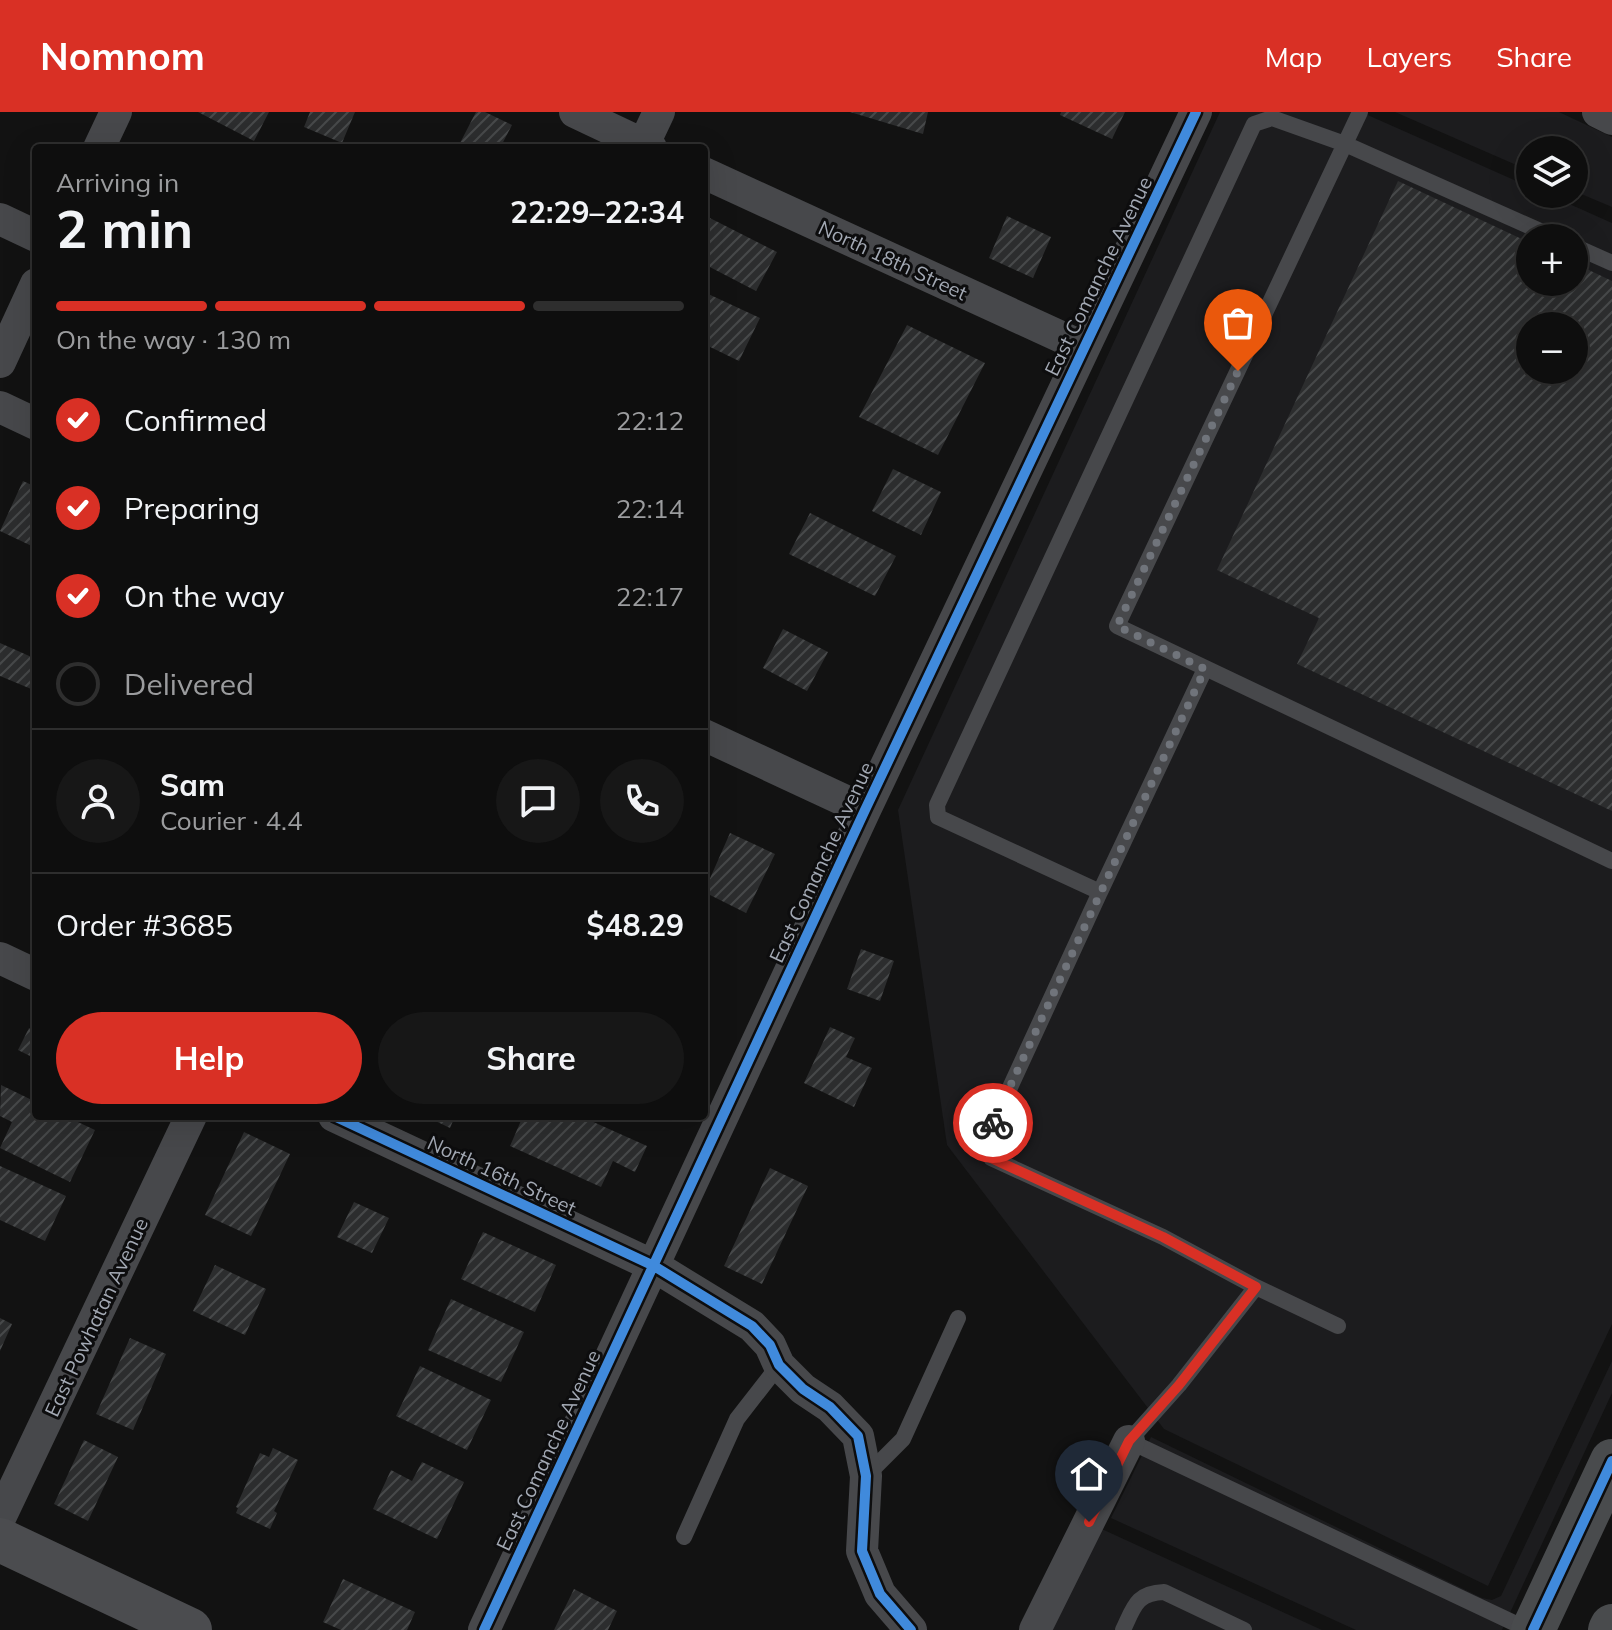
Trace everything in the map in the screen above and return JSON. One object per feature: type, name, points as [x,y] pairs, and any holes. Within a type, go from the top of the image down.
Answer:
[{"type":"main road","points":[[1531,1630],[1612,1461]]},
{"type":"street","points":[[101,144],[116,112]]},
{"type":"street","points":[[575,112],[639,144]]},
{"type":"street","points":[[646,144],[659,112]]},
{"type":"street","name":"East Comanche Avenue","points":[[484,1630],[865,810],[1196,112]]},
{"type":"street","points":[[1598,112],[1612,119]]},
{"type":"street","name":"North 18th Street","points":[[708,175],[1083,347]]},
{"type":"street","points":[[0,219],[32,234]]},
{"type":"street","points":[[0,362],[32,293]]},
{"type":"street","points":[[0,407],[32,422]]},
{"type":"street","points":[[708,737],[865,810]]},
{"type":"street","points":[[0,958],[32,973]]},
{"type":"street","name":"East Powhatan Avenue","points":[[0,1518],[189,1120]]},
{"type":"street","name":"North 16th Street","points":[[343,1120],[654,1266],[752,1326],[770,1345],[779,1365],[803,1389],[830,1407],[858,1436],[866,1476],[862,1551],[880,1594],[911,1630]]},
{"type":"street","points":[[1035,1630],[1129,1441]]},
{"type":"street","points":[[0,1540],[190,1630]]},
{"type":"lane","points":[[1360,112],[1117,626],[1612,861]]},
{"type":"lane","points":[[1100,892],[938,817],[937,805],[1254,124],[1272,118],[1345,144],[1525,224]]},
{"type":"lane","points":[[1588,252],[1612,263]]},
{"type":"lane","points":[[1205,669],[984,1144],[991,1158],[1163,1237],[1256,1287],[1338,1326]]},
{"type":"lane","points":[[1256,1287],[1179,1385],[1129,1441],[1531,1630]]},
{"type":"lane","points":[[866,1476],[903,1439],[958,1318]]},
{"type":"lane","points":[[684,1537],[737,1419],[779,1365]]},
{"type":"lane","points":[[1123,1630],[1136,1601],[1149,1592],[1164,1592],[1244,1630]]},
{"type":"shaded area","points":[[1220,112],[1361,112],[1516,181],[1516,208],[1578,208],[1612,223],[1612,1324],[1488,1586],[1164,1429],[947,1145],[898,810]]},
{"type":"shaded area","points":[[1395,112],[1559,112],[1612,137],[1612,207],[1588,197],[1588,136],[1516,136],[1516,165]]},
{"type":"shaded area","points":[[1612,1361],[1612,1393],[1502,1630],[1356,1630],[1111,1518],[1151,1437],[1482,1598],[1492,1600],[1501,1596]]},
{"type":"shaded area","points":[[1093,1525],[1322,1630],[1045,1630]]},
{"type":"building","points":[[198,112],[269,112],[254,141]]},
{"type":"building","points":[[310,112],[355,112],[342,143],[304,127]]},
{"type":"building","points":[[476,112],[485,112],[512,125],[502,144],[460,143]]},
{"type":"building","points":[[850,112],[928,112],[923,134]]},
{"type":"building","points":[[1061,112],[1125,112],[1112,139],[1060,115]]},
{"type":"building","points":[[1398,181],[1516,236],[1516,296],[1588,296],[1588,270],[1612,281],[1612,811],[1297,664],[1319,618],[1217,570]]},
{"type":"building","points":[[1007,216],[1051,237],[1033,278],[989,258]]},
{"type":"building","points":[[708,217],[777,252],[756,291],[708,266]]},
{"type":"building","points":[[708,294],[760,318],[739,361],[708,346]]},
{"type":"building","points":[[907,325],[985,363],[938,455],[859,417]]},
{"type":"building","points":[[893,469],[941,492],[921,535],[872,511]]},
{"type":"building","points":[[23,481],[32,485],[32,546],[0,531]]},
{"type":"building","points":[[810,513],[896,556],[875,596],[789,554]]},
{"type":"building","points":[[783,629],[828,652],[807,691],[763,668]]},
{"type":"building","points":[[0,643],[32,657],[32,689],[0,676]]},
{"type":"building","points":[[730,833],[775,854],[746,913],[708,894],[708,883]]},
{"type":"building","points":[[861,949],[894,961],[880,1001],[847,989]]},
{"type":"building","points":[[830,1027],[855,1038],[846,1057],[872,1068],[854,1107],[804,1083]]},
{"type":"building","points":[[29,1028],[32,1029],[32,1057],[18,1050]]},
{"type":"building","points":[[1,1085],[32,1100],[32,1120],[74,1120],[95,1130],[70,1182],[0,1148],[12,1122],[0,1116]]},
{"type":"building","points":[[433,1120],[453,1120],[450,1128]]},
{"type":"building","points":[[521,1120],[589,1120],[647,1146],[635,1172],[613,1161],[601,1187],[510,1146]]},
{"type":"building","points":[[244,1132],[290,1154],[251,1236],[205,1215]]},
{"type":"building","points":[[0,1166],[66,1196],[45,1241],[0,1220]]},
{"type":"building","points":[[770,1168],[808,1186],[762,1284],[724,1266]]},
{"type":"building","points":[[354,1202],[389,1218],[372,1253],[337,1237]]},
{"type":"building","points":[[483,1232],[556,1265],[535,1312],[461,1279]]},
{"type":"building","points":[[215,1265],[266,1289],[245,1335],[193,1311]]},
{"type":"building","points":[[451,1299],[524,1332],[501,1382],[428,1350]]},
{"type":"building","points":[[0,1318],[12,1324],[0,1351]]},
{"type":"building","points":[[130,1338],[166,1354],[133,1430],[96,1414]]},
{"type":"building","points":[[420,1366],[491,1400],[467,1450],[396,1416]]},
{"type":"building","points":[[84,1440],[118,1457],[88,1521],[54,1504]]},
{"type":"building","points":[[273,1448],[298,1460],[274,1511],[277,1513],[270,1529],[236,1513],[236,1507],[260,1453],[269,1457]]},
{"type":"building","points":[[422,1462],[464,1482],[437,1539],[373,1509],[391,1470],[412,1481]]},
{"type":"building","points":[[343,1579],[415,1612],[407,1630],[341,1630],[323,1622]]},
{"type":"building","points":[[574,1589],[617,1611],[608,1630],[554,1630]]},
{"type":"cycle path","points":[[484,1630],[865,810],[1196,112]]},
{"type":"cycle path","points":[[343,1120],[654,1266],[752,1326],[770,1345],[779,1365],[803,1389],[830,1407],[858,1436],[866,1476],[862,1551],[880,1594],[911,1630]]},
{"type":"cycle path","points":[[1533,1630],[1612,1461]]},
{"type":"way so far","points":[[993,1123],[1205,669],[1117,626],[1238,371]]},
{"type":"route","points":[[993,1123],[984,1144],[991,1158],[1163,1237],[1256,1287],[1179,1385],[1129,1441],[1089,1522]]}]
